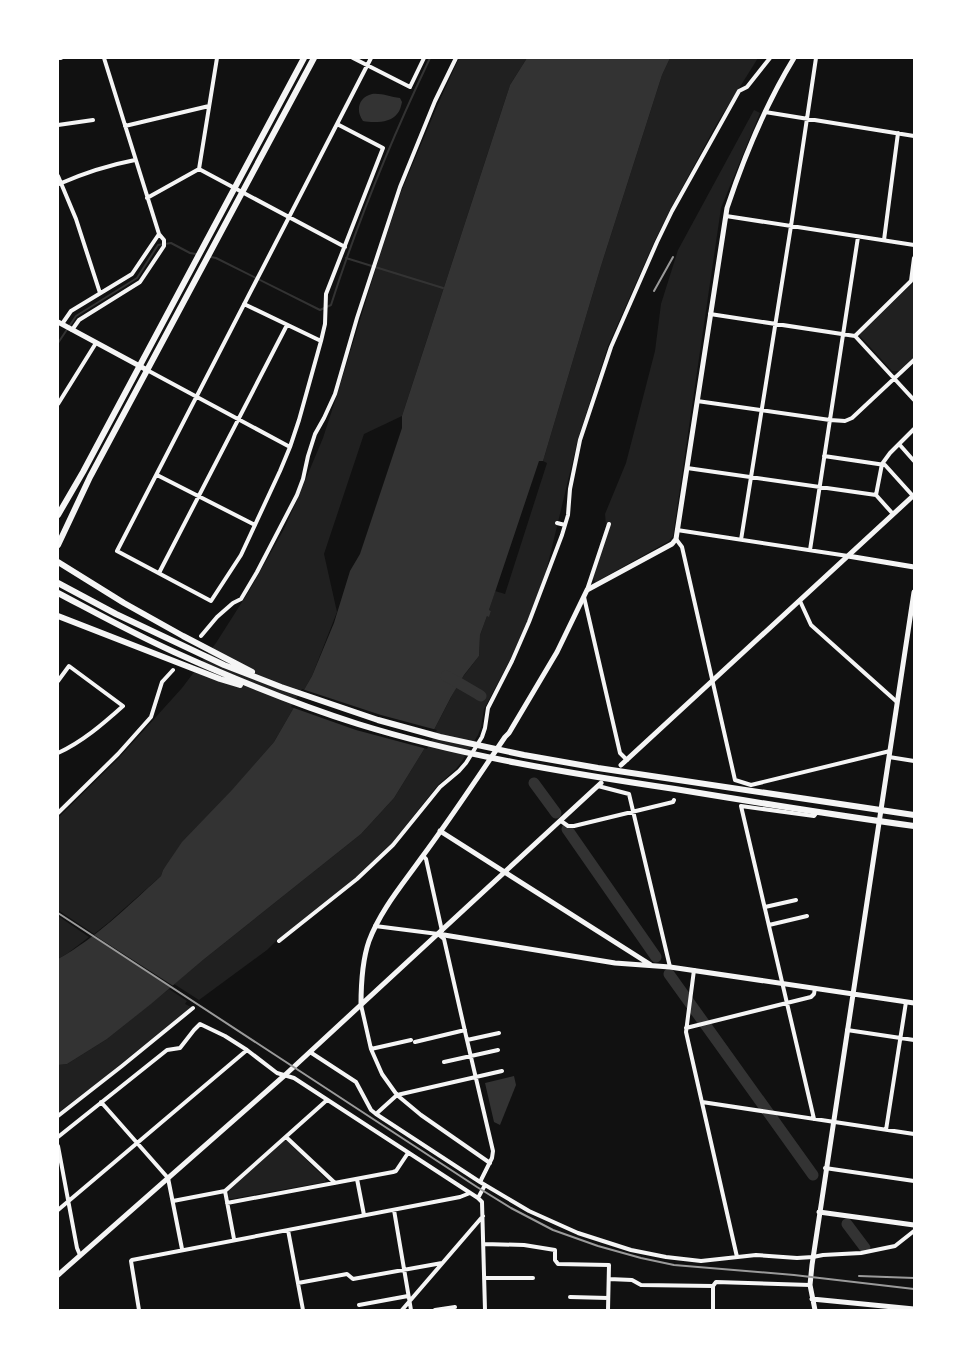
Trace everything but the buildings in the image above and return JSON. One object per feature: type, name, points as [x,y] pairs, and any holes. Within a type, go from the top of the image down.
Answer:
[{"type":"main road","points":[[58,515],[83,472],[304,58]]},
{"type":"main road","points":[[58,545],[90,477],[314,58]]},
{"type":"main road","points":[[58,562],[124,604],[280,687]]},
{"type":"main road","points":[[58,583],[177,644],[224,665],[280,687],[378,720],[440,737],[598,768],[914,816]]},
{"type":"main road","points":[[58,593],[172,652],[263,691]]},
{"type":"main road","points":[[58,616],[220,679],[263,691],[369,727],[440,746],[496,759],[591,776],[914,826]]},
{"type":"street","points":[[72,330],[79,320],[140,282],[164,246],[164,240],[159,234],[147,198],[104,58]]},
{"type":"street","points":[[199,169],[217,58]]},
{"type":"street","points":[[353,58],[410,87],[424,58]]},
{"type":"street","points":[[337,124],[383,148],[326,294],[325,324],[321,341],[300,420],[290,447],[241,554],[211,601],[118,551],[196,397],[371,58]]},
{"type":"street","points":[[201,636],[217,617],[233,603],[241,599],[297,495],[315,434],[335,394],[357,318],[400,187],[435,101],[456,58]]},
{"type":"street","points":[[280,941],[357,879],[394,845],[440,787],[466,763],[482,737],[488,708],[529,622],[565,525],[568,515],[572,472],[580,440],[600,377],[622,320],[672,211],[739,91],[747,86],[770,58]]},
{"type":"street","points":[[587,590],[672,544],[676,539],[726,216],[738,174],[765,112],[794,58]]},
{"type":"street","points":[[741,540],[816,58]]},
{"type":"street","points":[[125,126],[209,106]]},
{"type":"street","points":[[765,112],[914,136]]},
{"type":"street","points":[[58,125],[93,120]]},
{"type":"street","points":[[884,240],[898,133]]},
{"type":"street","points":[[59,184],[88,172],[135,160]]},
{"type":"street","points":[[199,169],[345,247]]},
{"type":"street","points":[[147,198],[199,169]]},
{"type":"street","points":[[58,176],[59,184],[76,219],[100,293]]},
{"type":"street","points":[[726,216],[914,245]]},
{"type":"street","points":[[159,234],[132,274],[71,311],[60,323],[290,447]]},
{"type":"street","points":[[810,550],[858,236]]},
{"type":"street","points":[[855,336],[911,281],[914,258]]},
{"type":"street","points":[[244,304],[321,341]]},
{"type":"street","points":[[710,314],[855,336],[914,400]]},
{"type":"street","points":[[159,573],[287,325]]},
{"type":"street","points":[[58,404],[96,343]]},
{"type":"street","points":[[697,401],[845,421],[852,418],[914,360]]},
{"type":"street","points":[[876,495],[882,464],[890,453],[914,429]]},
{"type":"street","points":[[899,444],[914,461]]},
{"type":"street","points":[[621,765],[914,496],[885,465],[824,456]]},
{"type":"street","points":[[686,468],[876,495],[893,514]]},
{"type":"street","points":[[157,475],[255,525]]},
{"type":"street","points":[[557,523],[565,525]]},
{"type":"street","points":[[490,1163],[421,1115],[397,1095],[382,1074],[371,1049],[361,1005],[362,970],[368,942],[390,901],[509,733],[557,652],[587,590],[609,524]]},
{"type":"street","points":[[677,530],[914,567]]},
{"type":"street","points":[[676,539],[682,547],[735,780],[751,785],[889,754],[914,761]]},
{"type":"street","points":[[815,1310],[810,1285],[825,1168],[914,592]]},
{"type":"street","points":[[584,597],[620,753],[627,760]]},
{"type":"street","points":[[800,601],[811,625],[898,702]]},
{"type":"street","points":[[58,681],[69,666],[123,706],[101,726],[58,754]]},
{"type":"street","points":[[58,813],[118,754],[151,717],[162,682],[173,670]]},
{"type":"street","points":[[58,1275],[285,1075],[600,785],[629,794],[670,967]]},
{"type":"street","points":[[561,821],[568,826],[574,826],[673,802],[674,800]]},
{"type":"street","points":[[814,1119],[741,806],[814,816],[819,811]]},
{"type":"street","points":[[440,831],[653,966]]},
{"type":"street","points":[[423,856],[426,859],[440,933],[444,939],[492,1151],[492,1158],[480,1182]]},
{"type":"street","points":[[765,907],[796,900]]},
{"type":"street","points":[[769,925],[806,916]]},
{"type":"street","points":[[375,926],[440,933],[616,963],[694,970],[914,1003]]},
{"type":"street","points":[[694,970],[686,1032],[737,1258]]},
{"type":"street","points":[[686,1028],[811,997],[814,994],[815,988]]},
{"type":"street","points":[[886,1130],[906,1002]]},
{"type":"street","points":[[58,1116],[193,1008]]},
{"type":"street","points":[[58,1137],[167,1050],[180,1048],[200,1024],[225,1036],[277,1073],[294,1078],[482,1202],[485,1310]]},
{"type":"street","points":[[371,1049],[465,1030]]},
{"type":"street","points":[[847,1030],[914,1040]]},
{"type":"street","points":[[467,1040],[499,1033]]},
{"type":"street","points":[[58,1210],[247,1050]]},
{"type":"street","points":[[444,1062],[498,1050]]},
{"type":"street","points":[[310,1052],[356,1082],[371,1110],[376,1114],[480,1182],[529,1211],[561,1226],[631,1250],[701,1261],[756,1256],[813,1258],[823,1255],[861,1254],[877,1251],[895,1246],[914,1231]]},
{"type":"street","points":[[376,1114],[397,1095],[502,1071]]},
{"type":"street","points":[[173,1201],[225,1190],[328,1100]]},
{"type":"street","points":[[101,1102],[168,1178],[182,1249]]},
{"type":"street","points":[[702,1102],[914,1134]]},
{"type":"street","points":[[286,1136],[335,1183]]},
{"type":"street","points":[[58,1146],[77,1248],[80,1255]]},
{"type":"street","points":[[227,1203],[393,1172],[396,1171],[408,1153]]},
{"type":"street","points":[[825,1168],[914,1181]]},
{"type":"street","points":[[357,1179],[364,1215]]},
{"type":"street","points":[[478,1198],[485,1185]]},
{"type":"street","points":[[225,1190],[234,1239]]},
{"type":"street","points":[[139,1310],[132,1260],[460,1197],[470,1193]]},
{"type":"street","points":[[394,1210],[411,1310]]},
{"type":"street","points":[[819,1212],[914,1225]]},
{"type":"street","points":[[402,1310],[483,1216]]},
{"type":"street","points":[[288,1230],[303,1310]]},
{"type":"street","points":[[484,1244],[524,1245],[555,1250],[555,1260],[558,1264],[609,1265],[608,1310]]},
{"type":"street","points":[[298,1283],[347,1274],[353,1280],[442,1263]]},
{"type":"street","points":[[484,1278],[533,1278]]},
{"type":"street","points":[[609,1279],[632,1280],[641,1285],[713,1286]]},
{"type":"street","points":[[713,1310],[713,1286],[716,1282],[810,1285]]},
{"type":"street","points":[[359,1305],[408,1296]]},
{"type":"street","points":[[570,1297],[608,1298]]},
{"type":"street","points":[[812,1299],[914,1309]]},
{"type":"street","points":[[435,1310],[455,1307]]},
{"type":"shaded area","points":[[459,58],[527,58],[510,85],[402,416],[364,434],[324,554],[337,612],[312,676],[274,742],[163,870],[161,876],[94,934],[58,910],[58,818],[118,759],[182,688],[216,643],[249,591],[284,529],[323,438],[401,192]]},
{"type":"shaded area","points":[[527,58],[670,58],[662,75],[601,266],[543,461],[539,461],[489,610],[491,611],[489,617],[487,616],[480,635],[479,656],[464,675],[423,751],[394,798],[361,834],[107,1039],[67,1064],[58,1065],[58,959],[99,931],[161,876],[182,842],[231,791],[274,742],[312,676],[334,623],[350,571],[360,554],[402,428],[402,416],[510,85]]},
{"type":"shaded area","points":[[670,58],[758,58],[716,125],[670,210],[608,346],[578,439],[546,572],[510,660],[484,709],[478,735],[456,769],[438,785],[392,843],[331,898],[267,950],[199,1000],[174,984],[361,834],[394,798],[423,751],[459,682],[479,656],[480,635],[487,616],[489,616],[491,611],[489,610],[495,591],[505,594],[547,463],[543,461],[601,266],[662,75]]},
{"type":"shaded area","points":[[372,94],[400,98],[402,102],[398,113],[386,121],[363,121],[359,113],[361,101]]},
{"type":"shaded area","points":[[754,110],[760,113],[721,208],[673,536],[669,541],[596,582],[593,579],[610,527],[606,525],[605,514],[626,463],[655,351],[661,304],[678,250]]},
{"type":"shaded area","points":[[914,284],[914,357],[899,371],[892,371],[860,336],[860,333]]},
{"type":"shaded area","points":[[58,916],[89,937],[58,959]]},
{"type":"shaded area","points":[[169,989],[187,1001],[185,1004],[191,1007],[58,1113],[58,1065],[67,1064],[107,1039]]},
{"type":"shaded area","points":[[514,1076],[516,1085],[500,1125],[494,1122],[485,1083]]},
{"type":"shaded area","points":[[284,1141],[287,1141],[326,1179],[325,1182],[228,1198],[229,1190]]},
{"type":"pier","points":[[302,689],[381,715],[437,730],[427,749],[356,730],[291,707]]},
{"type":"pier","points":[[91,933],[175,987],[173,989],[89,934]]},
{"type":"waterway","points":[[211,257],[320,310],[331,305],[376,180],[430,58]]},
{"type":"waterway","points":[[58,343],[76,316],[137,278],[158,245],[171,243],[190,253],[196,254]]},
{"type":"waterway","points":[[346,258],[443,288]]},
{"type":"waterway","points":[[446,676],[481,696]]},
{"type":"waterway","points":[[534,783],[556,813]]},
{"type":"waterway","points":[[567,829],[656,957]]},
{"type":"waterway","points":[[669,974],[813,1175]]},
{"type":"waterway","points":[[847,1224],[865,1248]]},
{"type":"railway","points":[[654,291],[673,257]]},
{"type":"railway","points":[[58,913],[477,1187],[511,1208],[553,1230],[598,1246],[674,1265],[794,1275],[914,1289]]},
{"type":"railway","points":[[859,1276],[914,1278]]}]
